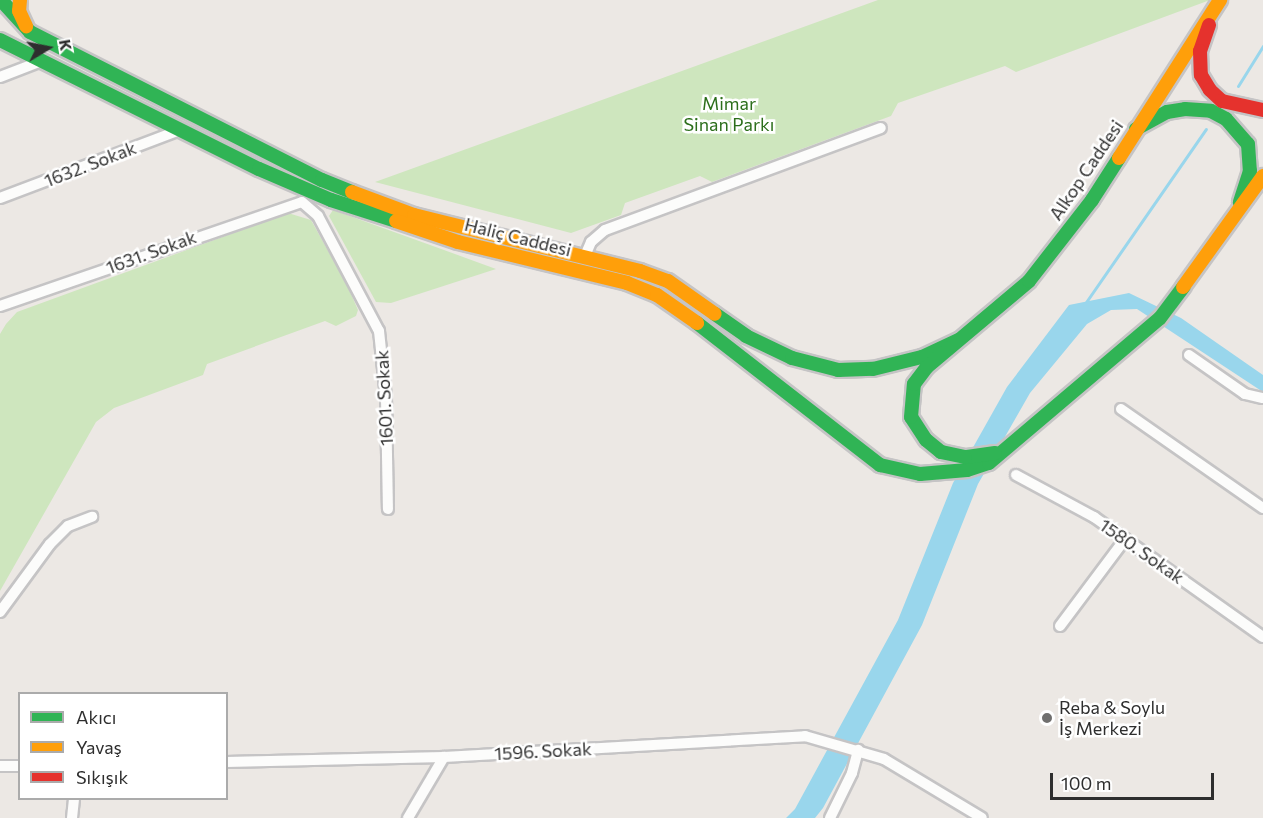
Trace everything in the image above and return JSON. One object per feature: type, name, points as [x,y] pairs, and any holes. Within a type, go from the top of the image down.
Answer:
[{"type":"main road","name":"Haliç Caddesi","points":[[1,0],[30,32],[306,172],[414,215],[585,256],[668,281],[746,336],[792,358],[838,370],[873,369],[922,357],[958,340]]},
{"type":"main road","points":[[20,0],[19,11],[30,32]]},
{"type":"main road","points":[[1217,4],[1200,51],[1201,75],[1222,101],[1263,110]]},
{"type":"main road","name":"Alkop Caddesi","points":[[958,340],[1029,281],[1092,200],[1217,4]]},
{"type":"main road","name":"Haliç Caddesi","points":[[0,40],[44,60],[303,195],[458,242],[627,283],[657,295],[733,349],[880,465],[920,474],[950,473],[989,463],[1002,452]]},
{"type":"main road","points":[[44,60],[57,45]]},
{"type":"main road","points":[[1135,130],[1167,112],[1185,109],[1211,111],[1239,130],[1248,144],[1250,171],[1235,217]]},
{"type":"main road","points":[[303,195],[306,172]]},
{"type":"main road","points":[[958,340],[927,367],[914,384],[911,417],[915,428],[941,452],[965,457],[1002,452],[1160,318],[1263,176]]},
{"type":"street","points":[[0,77],[44,60]]},
{"type":"street","points":[[585,256],[591,242],[605,230],[881,128]]},
{"type":"street","name":"1632. Sokak","points":[[0,198],[180,130]]},
{"type":"street","name":"1631. Sokak","points":[[0,306],[303,195]]},
{"type":"street","name":"1601. Sokak","points":[[303,195],[318,216],[379,331],[386,398],[388,509]]},
{"type":"street","points":[[1189,355],[1245,394],[1263,398]]},
{"type":"street","points":[[1121,409],[1263,508]]},
{"type":"street","name":"1580. Sokak","points":[[1016,475],[1095,518],[1263,637]]},
{"type":"street","points":[[0,612],[50,544],[68,526],[92,517]]},
{"type":"street","points":[[1060,626],[1125,539]]},
{"type":"street","name":"1596. Sokak","points":[[228,762],[444,757],[805,736],[884,759],[982,818]]},
{"type":"street","points":[[830,818],[852,773],[858,750]]},
{"type":"street","points":[[408,818],[444,757]]},
{"type":"street","points":[[0,766],[18,765]]},
{"type":"street","points":[[72,818],[74,800]]},
{"type":"green space","name":"Mimar Sinan Parkı","points":[[878,0],[1210,0],[1016,72],[1005,66],[898,103],[891,116],[712,182],[700,176],[625,203],[621,215],[571,233],[375,182]]},
{"type":"green space","points":[[333,210],[496,269],[391,303],[376,302],[329,216]]},
{"type":"green space","points":[[288,213],[311,220],[347,285],[358,310],[356,316],[336,326],[325,321],[207,364],[203,375],[114,408],[96,422],[0,591],[0,334],[6,324],[17,312]]},
{"type":"water","points":[[1129,293],[1181,318],[1263,375],[1263,392],[1137,309],[1111,310],[1087,324],[1030,393],[978,484],[922,625],[823,808],[815,818],[786,818],[795,809],[898,620],[953,483],[1007,387],[1069,305]]},
{"type":"waterway","points":[[1238,86],[1263,46]]},
{"type":"waterway","points":[[1084,305],[1206,129]]},
{"type":"traffic: fast","points":[[1,0],[30,32],[322,180],[352,192]]},
{"type":"traffic: fast","points":[[0,40],[259,169],[331,200],[396,221]]},
{"type":"traffic: fast","points":[[1136,129],[1167,112],[1185,109],[1211,111],[1226,119],[1248,144],[1250,171],[1240,202]]},
{"type":"traffic: fast","points":[[995,453],[965,457],[941,452],[926,440],[911,417],[914,384],[927,367],[1029,281],[1092,200],[1119,158]]},
{"type":"traffic: fast","points":[[697,323],[880,465],[920,474],[967,470],[989,463],[1160,318],[1183,287]]},
{"type":"traffic: fast","points":[[715,314],[746,336],[792,358],[838,370],[873,369],[922,357],[958,340]]},
{"type":"traffic: slow","points":[[20,0],[19,11],[26,26]]},
{"type":"traffic: slow","points":[[1119,158],[1220,0]]},
{"type":"traffic: slow","points":[[1183,287],[1263,176]]},
{"type":"traffic: slow","points":[[352,192],[414,215],[640,271],[668,281],[715,314]]},
{"type":"traffic: slow","points":[[396,221],[458,242],[627,283],[657,295],[697,323]]},
{"type":"traffic: jam","points":[[1209,25],[1200,51],[1201,75],[1210,90],[1222,101],[1263,110]]},
{"type":"place","name":"Reba & Soylu İş Merkezi","points":[[1047,718]]}]
